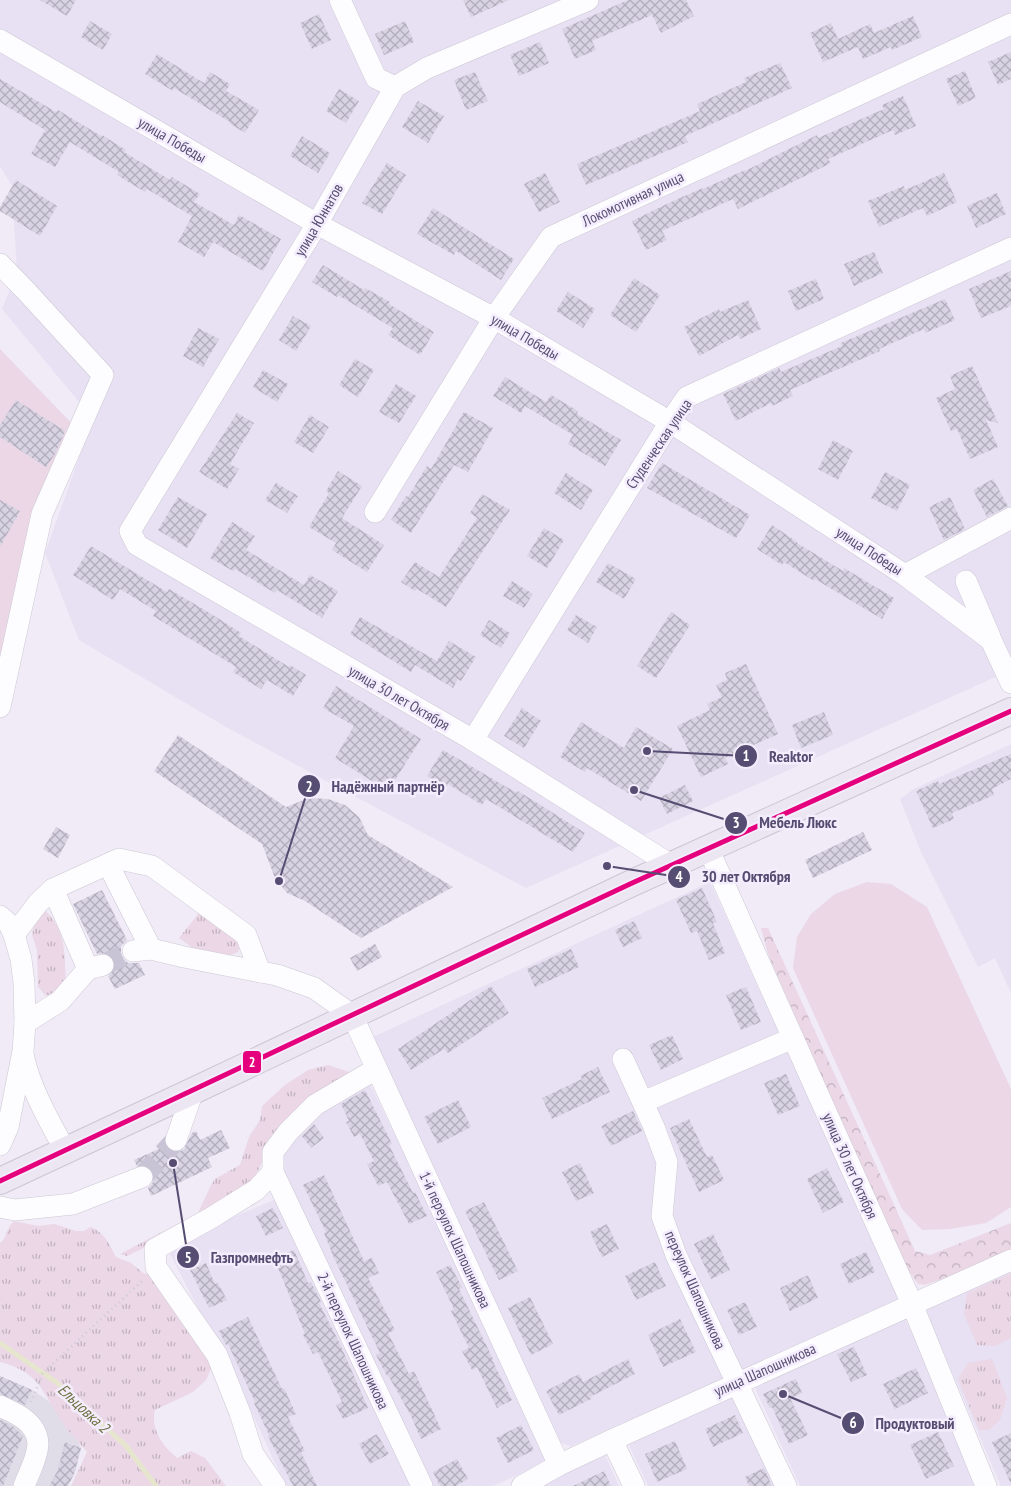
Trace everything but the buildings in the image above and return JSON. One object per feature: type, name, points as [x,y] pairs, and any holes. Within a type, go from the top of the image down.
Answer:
[{"type":"main road","points":[[0,1181],[671,865],[1011,711]]},
{"type":"street","points":[[340,0],[376,78],[396,87]]},
{"type":"street","name":"улица Юннатов","points":[[130,531],[317,224],[396,87],[427,68],[588,0]]},
{"type":"street","name":"Локомотивная улица","points":[[375,512],[494,318],[551,237],[1011,24]]},
{"type":"street","name":"улица Победы","points":[[0,40],[317,224],[494,318],[670,422],[905,575],[991,640],[1011,683]]},
{"type":"street","name":"Студенческая улица","points":[[473,740],[687,397],[1011,248]]},
{"type":"street","points":[[0,264],[103,375],[42,514],[0,707]]},
{"type":"street","points":[[905,575],[1011,518]]},
{"type":"street","name":"улица 30 лет Октября","points":[[130,531],[137,545],[473,740],[671,865]]},
{"type":"street","points":[[966,581],[991,640]]},
{"type":"street","name":"улица 30 лет Октября","points":[[708,848],[912,1304],[986,1486]]},
{"type":"street","points":[[14,935],[38,903],[53,889],[119,859],[152,866],[246,935],[260,972]]},
{"type":"street","points":[[108,864],[142,950],[276,975],[314,988],[352,1015]]},
{"type":"street","points":[[25,1023],[60,1000],[95,967],[53,889]]},
{"type":"street","points":[[0,916],[9,924],[21,959],[25,1023],[23,1051],[8,1127],[0,1145]]},
{"type":"street","name":"1-й переулок Шапошникова","points":[[352,1015],[559,1465]]},
{"type":"street","points":[[642,1102],[793,1038]]},
{"type":"street","points":[[23,1051],[26,1070],[64,1150]]},
{"type":"street","name":"переулок Шапошникова","points":[[623,1060],[654,1127],[667,1162],[662,1216],[676,1255],[786,1486]]},
{"type":"street","points":[[275,1486],[253,1454],[240,1413],[217,1355],[156,1267],[155,1249],[256,1190],[273,1172],[273,1152],[288,1132],[315,1105],[376,1068]]},
{"type":"street","points":[[176,1140],[193,1091]]},
{"type":"street","name":"2-й переулок Шапошникова","points":[[273,1172],[422,1486]]},
{"type":"street","points":[[0,1207],[15,1210],[73,1204],[142,1177]]},
{"type":"street","name":"улица Шапошникова","points":[[522,1486],[559,1465],[612,1440],[1011,1260]]},
{"type":"street","points":[[0,1406],[24,1419],[37,1433],[39,1447],[24,1486]]},
{"type":"street","points":[[612,1440],[634,1486]]},
{"type":"path","points":[[24,1419],[42,1372],[156,1267]]},
{"type":"shaded area","points":[[0,0],[1011,0],[1011,670],[526,888],[226,727],[79,640],[45,553],[93,419],[2,309],[17,273],[12,186],[0,166]]},
{"type":"shaded area","points":[[1011,744],[1011,993],[995,958],[978,967],[921,852],[900,799],[914,789]]},
{"type":"shaded area","points":[[710,882],[900,1298],[571,1446],[559,1442],[373,1037]]},
{"type":"shaded area","points":[[369,1082],[472,1293],[549,1461],[493,1486],[432,1486],[285,1182],[277,1154],[298,1128]]},
{"type":"shaded area","points":[[276,1199],[415,1486],[286,1486],[246,1400],[169,1252],[222,1222]]},
{"type":"shaded area","points":[[1011,1270],[1011,1486],[1001,1486],[925,1309]]},
{"type":"shaded area","points":[[905,1318],[979,1486],[800,1486],[755,1388]]},
{"type":"shaded area","points":[[0,1376],[32,1390],[65,1412],[81,1448],[68,1486],[0,1486]]},
{"type":"shaded area","points":[[734,1395],[777,1486],[648,1486],[628,1443]]},
{"type":"shaded area","points":[[603,1451],[619,1486],[539,1486]]},
{"type":"green space","points":[[0,349],[80,432],[0,678]]},
{"type":"green space","points":[[867,882],[891,884],[927,907],[1011,1089],[1011,1207],[986,1223],[950,1229],[922,1230],[902,1209],[793,968],[797,937],[811,914],[835,894]]},
{"type":"green space","points":[[46,911],[53,919],[61,936],[66,981],[57,991],[46,996],[38,987],[37,950],[32,935],[34,925]]},
{"type":"green space","points":[[199,913],[241,942],[238,952],[219,958],[206,957],[179,938]]},
{"type":"green space","points":[[761,928],[768,928],[915,1251],[930,1255],[1011,1223],[1011,1254],[925,1285],[918,1284],[899,1257],[768,954]]},
{"type":"green space","points":[[328,1065],[352,1073],[278,1133],[248,1189],[179,1231],[127,1256],[120,1254],[198,1213],[215,1179],[240,1165],[249,1137],[260,1120],[262,1106],[285,1085],[308,1070]]},
{"type":"green space","points":[[14,1221],[38,1226],[54,1224],[76,1231],[84,1231],[91,1227],[96,1229],[106,1239],[116,1257],[131,1263],[143,1273],[151,1275],[217,1355],[206,1380],[193,1392],[155,1410],[154,1424],[159,1437],[172,1454],[177,1458],[191,1451],[205,1458],[226,1486],[71,1486],[87,1452],[65,1426],[44,1392],[32,1377],[24,1371],[0,1362],[0,1243]]},
{"type":"green space","points":[[1011,1273],[1011,1338],[995,1346],[977,1345],[964,1314],[967,1293]]},
{"type":"green space","points":[[992,1359],[1007,1398],[1000,1420],[989,1430],[979,1430],[958,1379],[968,1363]]},
{"type":"waterway","name":"Ельцовка 2","points":[[0,1343],[56,1382],[126,1446],[156,1486]]},
{"type":"tunnel","points":[[103,965],[133,951]]},
{"type":"tunnel","points":[[142,1177],[176,1140]]},
{"type":"transit line","name":"2","points":[[0,1181],[630,884],[1011,711]]},
{"type":"place","name":"Reaktor","points":[[647,751]]},
{"type":"place","name":"Мебель Люкс","points":[[634,790]]},
{"type":"place","name":"30 лет Октября","points":[[607,866]]},
{"type":"place","name":"Надёжный партнёр","points":[[279,881]]},
{"type":"place","name":"Газпромнефть","points":[[173,1163]]},
{"type":"place","name":"Продуктовый","points":[[783,1394]]}]
